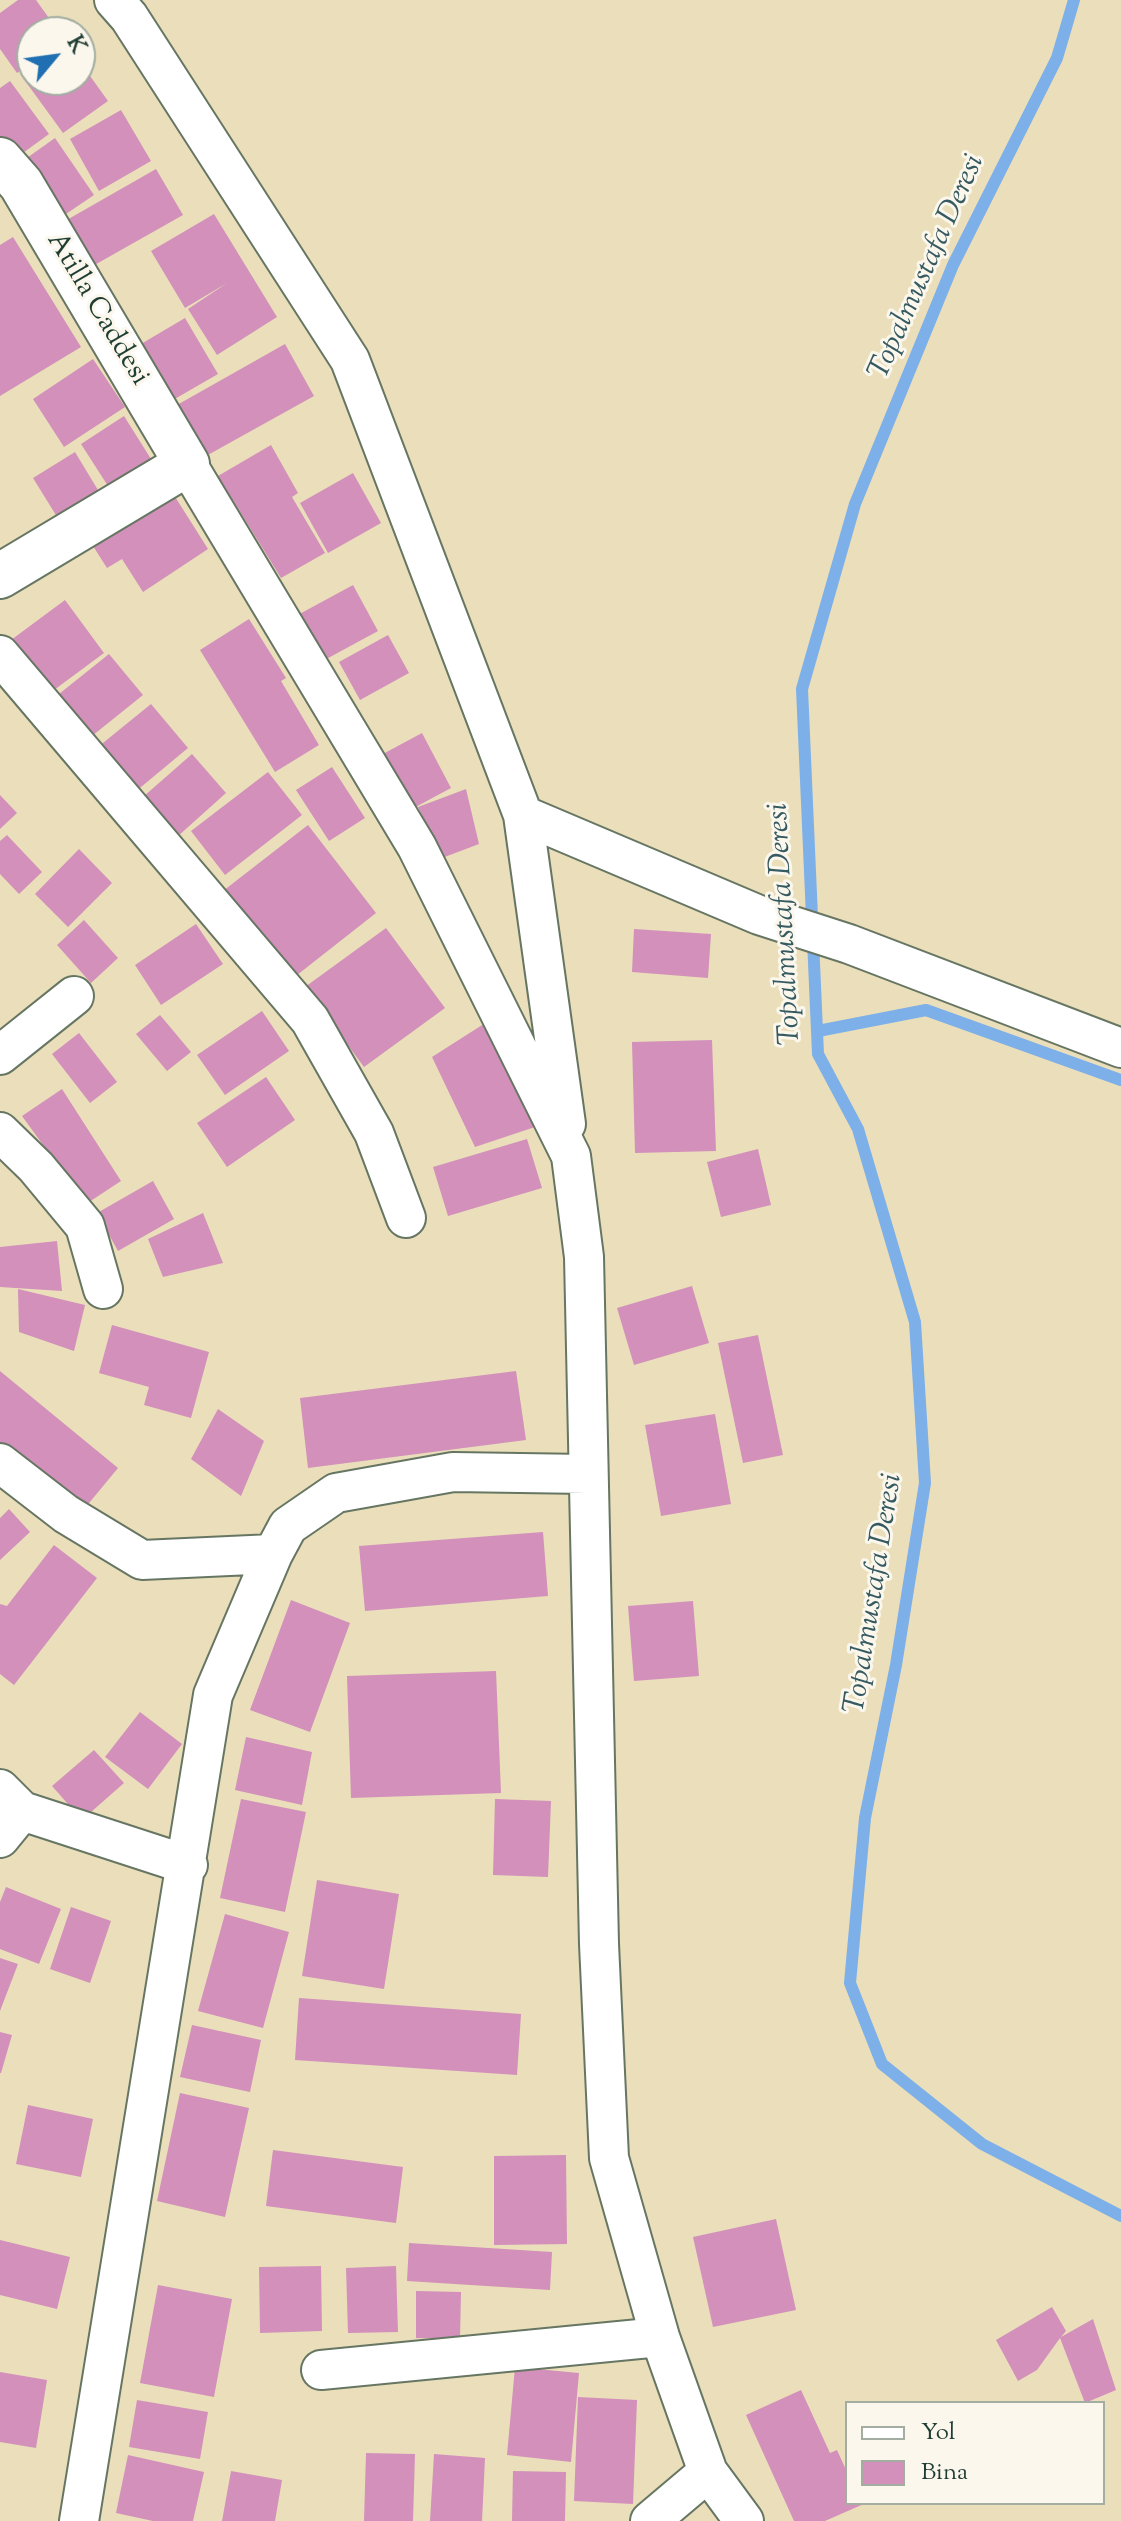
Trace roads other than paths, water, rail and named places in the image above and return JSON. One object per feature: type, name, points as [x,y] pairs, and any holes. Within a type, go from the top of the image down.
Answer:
[{"type":"street","points":[[114,0],[129,17],[350,360],[523,815],[584,1257],[599,1944],[609,2158],[660,2337],[708,2472],[744,2521]]},
{"type":"street","name":"Atilla Caddesi","points":[[0,160],[21,184],[187,464]]},
{"type":"street","points":[[0,576],[187,464],[417,847],[571,1156]]},
{"type":"street","points":[[0,655],[310,1020],[374,1133],[406,1218]]},
{"type":"street","points":[[523,815],[759,915],[849,944],[1121,1048]]},
{"type":"street","points":[[0,1055],[74,996]]},
{"type":"street","points":[[0,1132],[36,1167],[85,1226],[103,1289]]},
{"type":"street","points":[[0,1463],[66,1514],[142,1560],[273,1554]]},
{"type":"street","points":[[79,2521],[128,2207],[188,1865],[213,1695],[273,1554],[288,1526],[336,1493],[453,1472],[587,1474]]},
{"type":"street","points":[[7,1813],[188,1865]]},
{"type":"street","points":[[321,2370],[660,2337]]},
{"type":"street","points":[[650,2521],[708,2472]]},
{"type":"waterway","name":"Topalmustafa Deresi","points":[[1074,0],[1057,58],[953,265],[855,504],[802,689],[818,1054],[858,1129],[915,1322],[925,1483],[896,1665],[865,1818],[850,1983],[882,2064],[982,2144],[1121,2216]]},
{"type":"waterway","points":[[818,1031],[926,1010],[1121,1080]]}]
